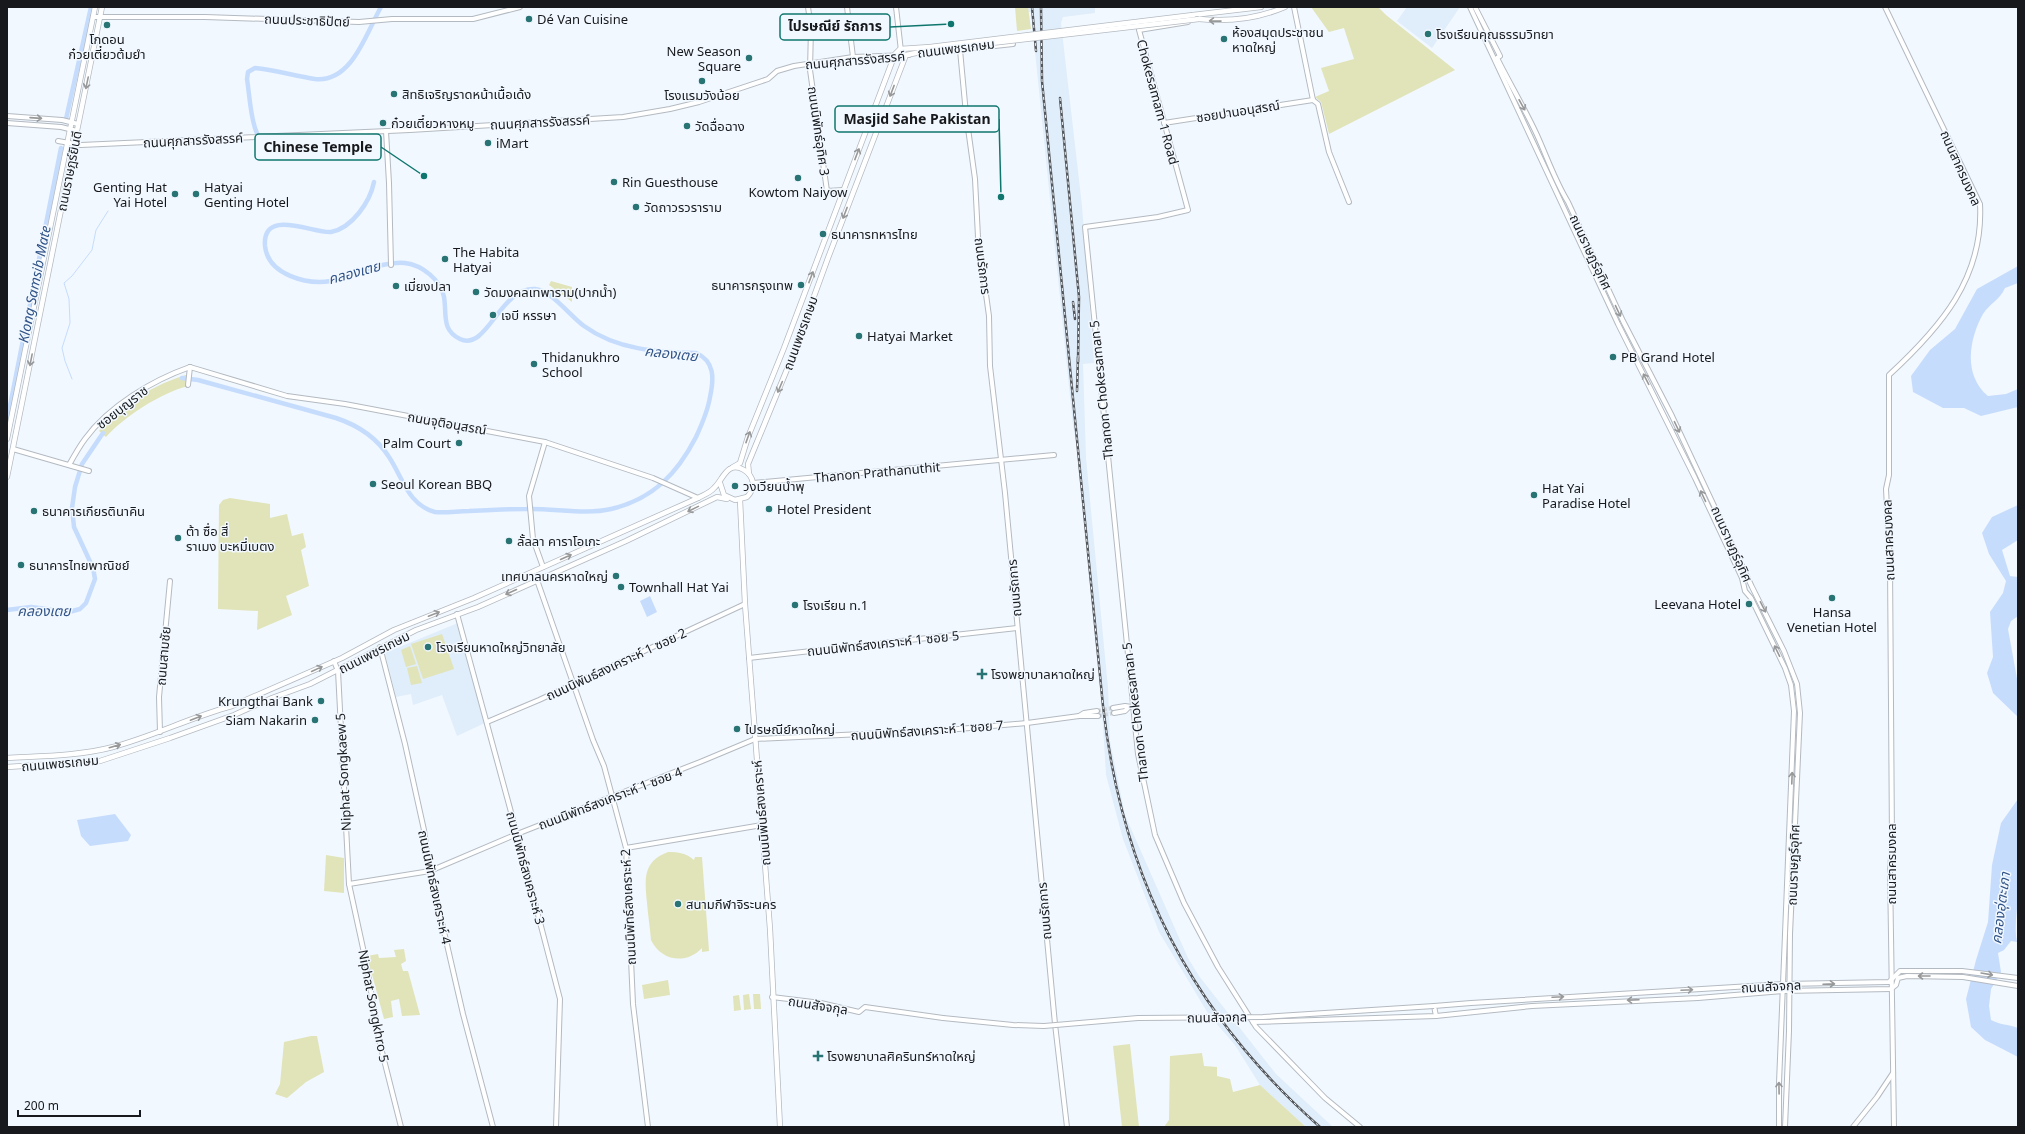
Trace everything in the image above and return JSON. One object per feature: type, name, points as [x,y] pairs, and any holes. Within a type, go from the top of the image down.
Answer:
[{"type":"main road","name":"ถนนราษฎร์ยินดี","points":[[7,440],[40,278],[63,142],[95,7]]},
{"type":"main road","name":"ถนนราษฎร์ยินดี","points":[[7,477],[102,7]]},
{"type":"main road","name":"ถนนเพชรเกษม","points":[[750,475],[747,469],[748,464],[790,362],[828,258],[906,55],[930,49],[1260,7]]},
{"type":"main road","points":[[1259,15],[1260,7]]},
{"type":"main road","name":"ถนนเพชรเกษม","points":[[730,469],[740,463],[748,437],[787,340],[895,54],[900,49],[930,49],[1199,19],[1224,21],[1259,15],[1285,7]]},
{"type":"main road","points":[[40,278],[47,279]]},
{"type":"main road","points":[[741,468],[750,475],[753,483],[750,493],[740,500],[729,499],[722,492],[720,483],[723,474],[730,469],[741,468]]},
{"type":"main road","name":"ถนนเพชรเกษม","points":[[7,758],[82,753],[113,746],[160,732],[213,711],[232,706],[334,661],[394,630],[474,598],[698,498],[713,490],[720,483]]},
{"type":"main road","name":"ถนนเพชรเกษม","points":[[7,767],[100,761],[234,715],[272,698],[310,684],[338,671],[380,647],[457,614],[478,607],[626,541],[717,497],[729,499]]},
{"type":"main road","name":"ถนนนิพันธ์สงเคราะห์","points":[[740,500],[745,604],[770,929],[772,997],[780,1127]]},
{"type":"main road","points":[[622,532],[626,541]]},
{"type":"main road","points":[[474,598],[478,607]]},
{"type":"main road","points":[[160,732],[163,740]]},
{"type":"street","name":"ถนนประชาธิปัตย์","points":[[93,17],[205,17],[369,21],[473,19],[520,7]]},
{"type":"street","name":"ถนนนิพัทธ์อุทิศ 3","points":[[808,7],[812,62],[811,76],[827,190],[843,190]]},
{"type":"street","points":[[847,7],[853,57]]},
{"type":"street","points":[[896,7],[900,49],[906,55]]},
{"type":"street","points":[[1294,7],[1313,100],[1318,104],[1329,152],[1349,202]]},
{"type":"street","name":"ถนนราษฏร์อุทิศ","points":[[1470,7],[1495,62],[1509,87],[1523,106],[1554,172],[1558,185],[1568,202],[1608,289],[1672,416],[1784,651],[1797,684],[1800,713],[1784,984],[1779,1083],[1779,1127]]},
{"type":"street","name":"ถนนราษฏร์อุทิศ","points":[[1475,7],[1500,56],[1497,58],[1509,87],[1603,292],[1707,504],[1742,578],[1745,591],[1751,598],[1785,668],[1791,685],[1794,711],[1794,802],[1790,934],[1790,991],[1785,1127]]},
{"type":"street","name":"ถนนสาครมงคล","points":[[1885,7],[1980,204],[1981,225],[1979,244],[1972,268],[1951,307],[1935,328],[1889,375],[1889,475],[1886,488],[1890,572],[1891,989],[1894,1127]]},
{"type":"street","name":"Chokesamam 1 Road","points":[[1085,227],[1158,217],[1188,210],[1139,30],[1169,26],[1199,19]]},
{"type":"street","points":[[1482,34],[1487,31]]},
{"type":"street","name":"ถนนเพชรเกษม","points":[[900,49],[958,41]]},
{"type":"street","name":"ถนนศุภสารรังสรรค์","points":[[63,142],[81,145],[249,138],[594,119],[670,109],[742,89],[768,79],[777,71],[812,62],[853,57],[895,54],[906,55],[1013,44]]},
{"type":"street","name":"ถนนรัถการ","points":[[960,50],[966,114],[975,179],[978,237],[989,316],[990,366],[1002,461],[1054,1024],[1066,1127]]},
{"type":"street","name":"ซอยปานอนุสรณ์","points":[[1164,123],[1313,100]]},
{"type":"street","points":[[7,116],[68,121],[78,124]]},
{"type":"street","points":[[7,124],[77,131]]},
{"type":"street","points":[[386,131],[390,265]]},
{"type":"street","name":"Thanon Chokesaman 5","points":[[1085,227],[1130,707],[1142,778],[1155,835],[1184,903],[1204,943],[1256,1027],[1308,1082],[1360,1127]]},
{"type":"street","points":[[1603,292],[1608,289]]},
{"type":"street","points":[[188,385],[190,367]]},
{"type":"street","name":"ถนนจุติอนุสรณ์","points":[[190,367],[287,396],[345,404],[545,442],[653,478],[677,487],[698,498]]},
{"type":"street","name":"ซอยบุญราช","points":[[69,465],[85,438],[118,407],[162,378],[190,367]]},
{"type":"street","points":[[543,567],[535,548],[529,496],[545,442]]},
{"type":"street","points":[[13,449],[89,471]]},
{"type":"street","name":"Thanon Prathanuthit","points":[[753,483],[1054,455]]},
{"type":"street","name":"ถนนนิพัทธ์สงเคราะห์ 2","points":[[537,580],[593,740],[604,766],[611,797],[626,848],[633,1004],[648,1127]]},
{"type":"street","name":"ถนนสามชัย","points":[[160,732],[159,697],[170,581]]},
{"type":"street","points":[[1751,598],[1757,595]]},
{"type":"street","name":"ถนนนิพันธ์สงเคราะห์ 1 ซอย 2","points":[[487,722],[574,684],[745,604]]},
{"type":"street","name":"ถนนนิพัทธ์สงเคราะห์ 3","points":[[457,614],[560,999],[556,1127]]},
{"type":"street","name":"ถนนนิพัทธ์สงเคราะห์ 1 ซอย 5","points":[[749,658],[1017,628]]},
{"type":"street","name":"ถนนนิพัทธ์สงเคราะห์ 4","points":[[380,647],[424,830],[430,872],[464,1020],[493,1127]]},
{"type":"street","name":"Niphat Songkaew 5","points":[[334,661],[338,671],[349,884]]},
{"type":"street","points":[[1114,710],[1125,711],[1130,707]]},
{"type":"street","name":"ถนนนิพัทธ์สงเคราะห์ 1 ซอย 7","points":[[755,739],[914,732],[1027,723],[1079,716],[1084,713],[1098,713]]},
{"type":"street","name":"ถนนนิพัทธ์สงเคราะห์ 1 ซอย 4","points":[[349,884],[430,872],[517,834],[755,739]]},
{"type":"street","points":[[626,848],[762,825]]},
{"type":"street","name":"Niphat Songkhro 5","points":[[349,884],[366,962],[380,1044],[400,1127]]},
{"type":"street","name":"ถนนสัจจกุล","points":[[772,997],[821,1003],[859,1012],[865,1007],[943,1018],[1013,1025],[1044,1026],[1138,1018],[1263,1017],[1784,984],[1889,982],[1900,971],[1962,970],[2018,978]]},
{"type":"street","points":[[1891,989],[1896,985],[1898,978],[1902,976],[1963,977],[2010,986],[2018,986]]},
{"type":"street","name":"ถนนสัจจกุล","points":[[1253,1022],[1436,1016],[1532,1006],[1698,998],[1784,991],[1891,989]]},
{"type":"street","name":"ถนนสัจจกุล","points":[[1519,1000],[1532,1006]]},
{"type":"street","points":[[1434,1006],[1436,1016]]},
{"type":"street","points":[[1853,1127],[1877,1097],[1893,1072]]},
{"type":"shaded area","points":[[1016,7],[1095,7],[1095,13],[1063,17],[1061,23],[1082,206],[1094,363],[1083,364],[1086,458],[1108,688],[1110,741],[1125,815],[1188,958],[1199,976],[1276,1074],[1333,1127],[1306,1127],[1260,1085],[1235,1045],[1209,1015],[1159,932],[1123,839],[1106,775],[1098,646],[1080,463],[1073,426],[1031,12],[1016,12]]},
{"type":"shaded area","name":"โรงเรียนคุณธรรมวิทยา","points":[[1407,7],[1460,7],[1432,48],[1397,21]]},
{"type":"shaded area","points":[[458,623],[487,722],[457,736],[442,695],[413,705],[411,694],[396,697],[385,653]]},
{"type":"green space","points":[[1015,7],[1028,7],[1031,29],[1017,31]]},
{"type":"green space","points":[[1311,7],[1378,7],[1455,70],[1329,134],[1321,102],[1315,97],[1329,91],[1321,68],[1354,59],[1344,28],[1329,32]]},
{"type":"green space","points":[[551,281],[572,287],[572,302],[549,285]]},
{"type":"green space","points":[[189,374],[188,386],[166,394],[144,406],[123,421],[106,437],[99,431],[118,412],[151,389]]},
{"type":"green space","points":[[230,498],[270,504],[270,518],[287,514],[292,536],[303,533],[306,547],[301,550],[309,586],[286,596],[292,615],[257,630],[258,611],[218,609],[219,505],[223,500]]},
{"type":"green space","points":[[442,634],[454,669],[423,679],[411,644]]},
{"type":"green space","points":[[410,646],[416,664],[406,667],[401,650]]},
{"type":"green space","points":[[417,666],[422,683],[411,685],[407,668]]},
{"type":"green space","points":[[668,852],[682,853],[694,860],[695,857],[702,857],[709,951],[702,952],[702,948],[689,957],[674,958],[661,952],[655,947],[651,940],[647,908],[647,872],[653,861]]},
{"type":"green space","points":[[326,855],[344,858],[344,893],[324,891]]},
{"type":"green space","points":[[404,949],[406,961],[401,964],[403,971],[408,971],[420,1015],[402,1016],[399,999],[391,1001],[393,1017],[384,1019],[367,956],[378,954],[379,958],[396,957],[394,950]]},
{"type":"green space","points":[[668,980],[670,995],[644,999],[642,985]]},
{"type":"green space","points":[[749,994],[751,1009],[744,1010],[743,995]]},
{"type":"green space","points":[[753,994],[760,994],[761,1009],[754,1009]]},
{"type":"green space","points":[[739,995],[741,1010],[734,1011],[733,996]]},
{"type":"green space","points":[[317,1036],[324,1072],[306,1082],[287,1098],[275,1094],[280,1084],[284,1042]]},
{"type":"green space","points":[[1130,1044],[1139,1127],[1122,1127],[1113,1046]]},
{"type":"green space","points":[[1202,1053],[1204,1066],[1217,1067],[1217,1076],[1230,1079],[1233,1092],[1260,1085],[1306,1127],[1164,1127],[1169,1120],[1170,1056]]},
{"type":"water","points":[[2018,266],[2018,283],[2005,288],[2000,296],[1983,314],[1974,334],[1971,356],[1975,378],[1980,387],[1988,396],[2006,394],[2018,389],[2018,407],[1981,416],[1964,408],[1943,408],[1913,392],[1911,376],[1930,350],[1955,329],[1977,289]]},
{"type":"water","points":[[2018,505],[2018,540],[2002,550],[2010,576],[2018,577],[2018,616],[2011,621],[2008,629],[2018,684],[2018,717],[1993,693],[1987,673],[1993,657],[1990,612],[2003,593],[2006,581],[1989,554],[1982,533],[1992,517]]},
{"type":"water","points":[[650,596],[657,612],[647,617],[640,601]]},
{"type":"water","name":"คลองอุ่ตะเภา","points":[[2018,799],[2019,873],[2016,925],[2017,942],[2011,941],[2004,950],[1998,953],[2001,972],[1991,989],[1989,1006],[1991,1020],[2018,1028],[2018,1057],[1985,1040],[1971,1027],[1966,999],[1988,922],[1992,865],[2001,823]]},
{"type":"water","points":[[115,814],[131,835],[128,841],[90,846],[81,836],[77,820]]},
{"type":"waterway","name":"Klong Samsib Mate","points":[[66,119],[91,7]]},
{"type":"waterway","name":"คลองเตย","points":[[273,154],[265,147],[256,130],[251,110],[247,79],[248,72],[255,68],[315,79],[328,78],[339,73],[348,65],[356,54],[381,7]]},
{"type":"waterway","name":"Klong Samsib Mate","points":[[7,421],[61,148]]},
{"type":"waterway","name":"คลองเตย","points":[[182,378],[198,380],[336,418],[359,428],[379,444],[384,450],[412,497],[418,503],[435,512],[519,509],[601,511],[626,505],[639,499],[651,492],[672,473],[681,462],[696,437],[709,402],[712,384],[712,371],[707,361],[702,356],[696,353],[667,352],[638,348],[610,340],[584,326],[554,299],[541,290],[535,289],[523,291],[512,298],[478,336],[470,341],[460,339],[454,335],[447,326],[444,297],[439,285],[430,274],[411,264],[386,264],[340,279],[321,282],[290,276],[273,264],[268,256],[265,246],[266,234],[272,228],[280,225],[290,225],[323,232],[339,230],[353,220],[359,213],[369,198],[374,182]]},
{"type":"waterway","points":[[72,379],[62,348],[70,323],[69,299],[64,283],[72,276],[92,250],[96,230],[108,211]]},
{"type":"waterway","name":"คลองเตย","points":[[7,610],[31,607],[69,612],[80,609],[86,603],[95,579],[93,568],[74,527],[72,508],[75,487],[82,464],[103,433]]},
{"type":"tunnel","points":[[1097,711],[1113,708]]},
{"type":"tunnel","points":[[1098,716],[1114,713]]},
{"type":"railway","points":[[1032,7],[1036,51]]},
{"type":"railway","points":[[1041,7],[1042,81],[1103,706],[1112,769],[1127,828],[1146,884],[1170,938],[1200,989],[1234,1037],[1274,1083],[1320,1127]]},
{"type":"railway","points":[[1060,98],[1079,297],[1078,362]]},
{"type":"railway","points":[[1073,302],[1075,319]]},
{"type":"railway","points":[[1077,391],[1078,357]]},
{"type":"place","name":"Dé Van Cuisine","points":[[529,19]]},
{"type":"place","name":"ไปรษณีย์ รัถการ","points":[[951,24]]},
{"type":"place","name":"โกดอน ก๋วยเตี๋ยวต้มยำ","points":[[107,25]]},
{"type":"place","name":"โรงเรียนคุณธรรมวิทยา","points":[[1428,34]]},
{"type":"place","name":"ห้องสมุดประชาชน หาดใหญ่","points":[[1224,39]]},
{"type":"place","name":"New Season Square","points":[[749,58]]},
{"type":"place","name":"โรงแรมวังน้อย","points":[[702,81]]},
{"type":"place","name":"สิทธิเจริญราดหน้าเนื้อเด้ง","points":[[394,94]]},
{"type":"place","name":"ก๋วยเตี๋ยวหางหมู","points":[[383,123]]},
{"type":"place","name":"วัดฉื่อฉาง","points":[[687,126]]},
{"type":"place","name":"iMart","points":[[488,143]]},
{"type":"place","name":"Chinese Temple","points":[[424,176]]},
{"type":"place","name":"Kowtom Naiyow","points":[[798,178]]},
{"type":"place","name":"Rin Guesthouse","points":[[614,182]]},
{"type":"place","name":"Genting Hat Yai Hotel","points":[[175,194]]},
{"type":"place","name":"Hatyai Genting Hotel","points":[[196,194]]},
{"type":"place","name":"Masjid Sahe Pakistan","points":[[1001,197]]},
{"type":"place","name":"วัดถาวรวราราม","points":[[636,207]]},
{"type":"place","name":"ธนาคารทหารไทย","points":[[823,234]]},
{"type":"place","name":"The Habita Hatyai","points":[[445,259]]},
{"type":"place","name":"ธนาคารกรุงเทพ","points":[[801,285]]},
{"type":"place","name":"เมี่ยงปลา","points":[[396,286]]},
{"type":"place","name":"วัดมงคลเทพาราม(ปากน้ำ)","points":[[476,292]]},
{"type":"place","name":"เจบี หรรษา","points":[[493,315]]},
{"type":"place","name":"Hatyai Market","points":[[859,336]]},
{"type":"place","name":"PB Grand Hotel","points":[[1613,357]]},
{"type":"place","name":"Thidanukhro School","points":[[534,364]]},
{"type":"place","name":"Palm Court","points":[[459,443]]},
{"type":"place","name":"Seoul Korean BBQ","points":[[373,484]]},
{"type":"place","name":"วงเวียนน้ำพุ","points":[[735,486]]},
{"type":"place","name":"Hat Yai Paradise Hotel","points":[[1534,495]]},
{"type":"place","name":"Hotel President","points":[[769,509]]},
{"type":"place","name":"ธนาคารเกียรตินาคิน","points":[[34,511]]},
{"type":"place","name":"ต้า ซื่อ สี่ ราเมง บะหมี่เบตง","points":[[178,538]]},
{"type":"place","name":"ลั้ลลา คาราโอเกะ","points":[[509,541]]},
{"type":"place","name":"ธนาคารไทยพาณิชย์","points":[[21,565]]},
{"type":"place","name":"เทศบาลนครหาดใหญ่","points":[[616,576]]},
{"type":"place","name":"Townhall Hat Yai","points":[[621,587]]},
{"type":"place","name":"Hansa Venetian Hotel","points":[[1832,598]]},
{"type":"place","name":"Leevana Hotel","points":[[1749,604]]},
{"type":"place","name":"โรงเรียน ท.1","points":[[795,605]]},
{"type":"place","name":"โรงเรียนหาดใหญ่วิทยาลัย","points":[[428,647]]},
{"type":"place","name":"โรงพยาบาลหาดใหญ่","points":[[982,674]]},
{"type":"place","name":"Krungthai Bank","points":[[321,701]]},
{"type":"place","name":"Siam Nakarin","points":[[315,720]]},
{"type":"place","name":"ไปรษณีย์หาดใหญ่","points":[[737,729]]},
{"type":"place","name":"สนามกีฬาจิระนคร","points":[[678,904]]},
{"type":"place","name":"โรงพยาบาลศิครินทร์หาดใหญ่","points":[[818,1056]]}]
